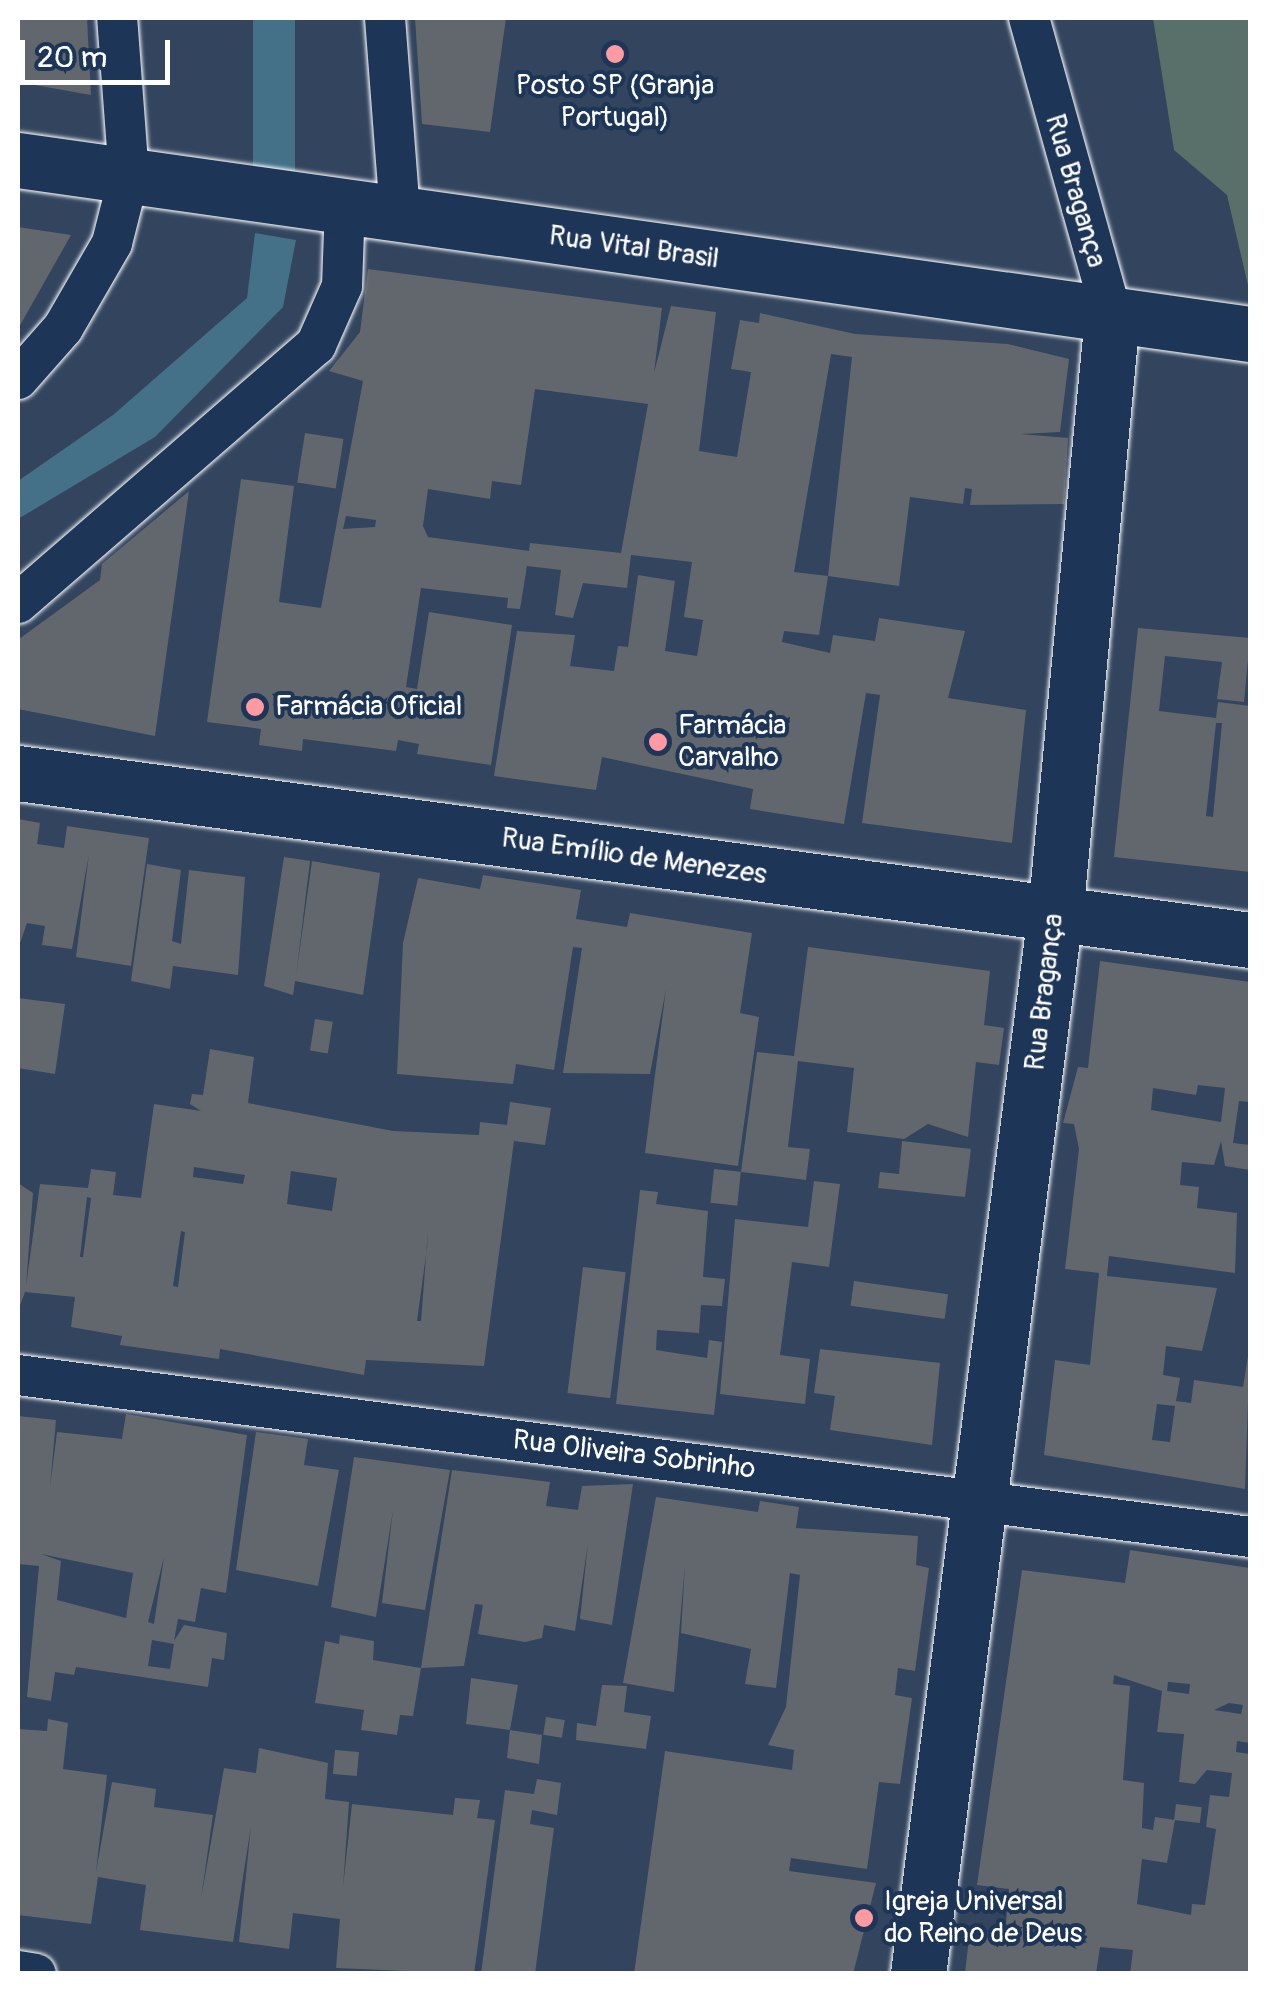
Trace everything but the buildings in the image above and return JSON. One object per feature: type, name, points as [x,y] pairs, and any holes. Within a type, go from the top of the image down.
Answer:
[{"type":"street","points":[[18,379],[63,328],[112,242],[128,176],[117,18]]},
{"type":"street","points":[[385,18],[400,216]]},
{"type":"street","name":"Rua Bragança","points":[[918,1974],[984,1500],[1055,914],[1112,316],[1030,18]]},
{"type":"street","name":"Rua Vital Brasil","points":[[18,160],[1250,334]]},
{"type":"street","points":[[18,603],[316,344],[342,286],[345,206]]},
{"type":"street","name":"Rua Emílio de Menezes","points":[[18,773],[1250,940]]},
{"type":"street","name":"Rua Oliveira Sobrinho","points":[[18,1375],[1250,1537]]},
{"type":"street","points":[[18,1971],[36,1974]]},
{"type":"green space","points":[[1153,18],[1250,18],[1250,294],[1227,195],[1174,150]]},
{"type":"water","points":[[253,18],[295,18],[295,171],[253,171]]},
{"type":"water","points":[[255,233],[296,240],[283,307],[155,437],[18,519],[18,481],[113,415],[247,298]]},
{"type":"place","name":"Posto SP (Granja Portugal)","points":[[615,54]]},
{"type":"place","name":"Farmácia Oficial","points":[[255,707]]},
{"type":"place","name":"Farmácia Carvalho","points":[[658,742]]},
{"type":"place","name":"Igreja Universal do Reino de Deus","points":[[864,1918]]}]
